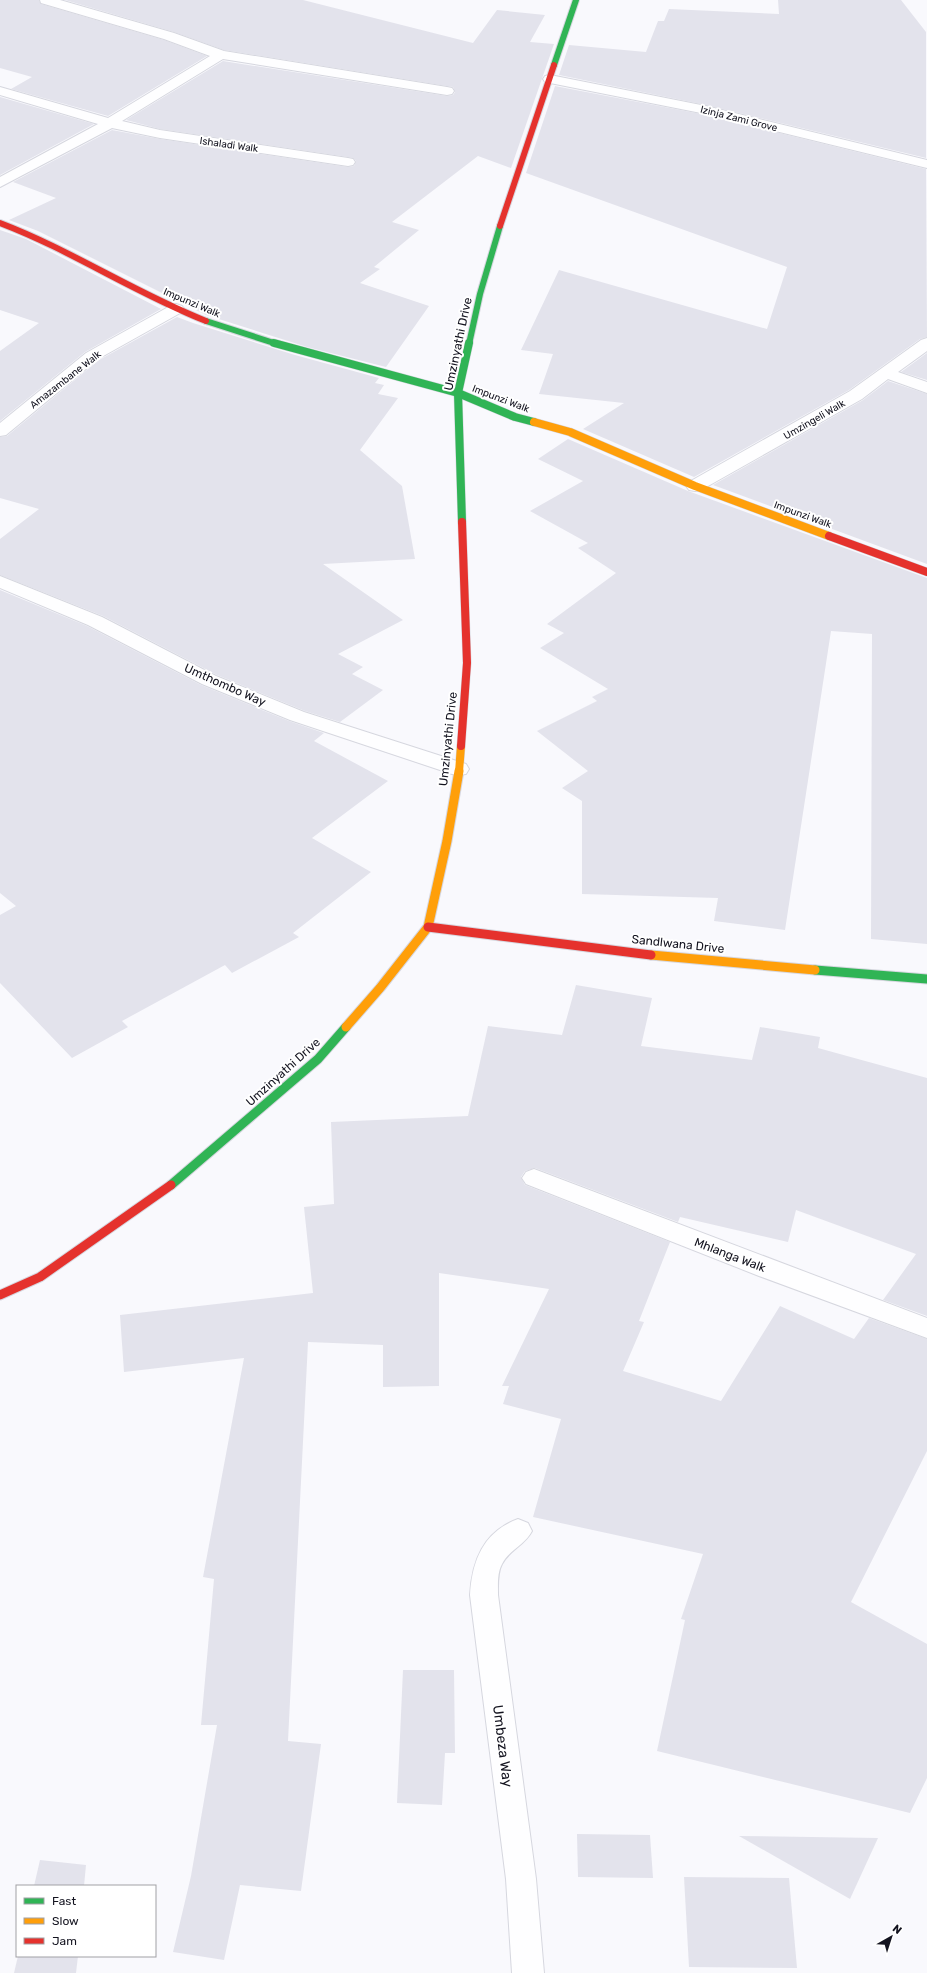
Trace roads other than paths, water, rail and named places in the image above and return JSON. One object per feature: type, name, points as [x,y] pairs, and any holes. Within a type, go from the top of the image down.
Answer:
[{"type":"street","points":[[46,0],[169,36],[221,55],[447,92]]},
{"type":"street","name":"Umzinyathi Drive","points":[[0,1295],[40,1277],[177,1181],[318,1059],[380,988],[428,926],[447,842],[459,769],[467,663],[458,393],[480,294],[501,224],[576,0]]},
{"type":"street","points":[[0,183],[110,123],[221,55]]},
{"type":"street","name":"Izinja Zami Grove","points":[[550,79],[637,94],[927,164]]},
{"type":"street","name":"Ishaladi Walk","points":[[0,91],[110,123],[160,134],[348,162]]},
{"type":"street","name":"Impunzi Walk","points":[[0,223],[32,235],[176,309],[199,319],[301,351],[458,393],[515,417],[570,432],[695,486],[927,572]]},
{"type":"street","name":"Amazambane Walk","points":[[0,431],[92,356],[176,309]]},
{"type":"street","name":"Umzingeli Walk","points":[[695,486],[850,398],[927,343]]},
{"type":"street","points":[[887,373],[927,388]]},
{"type":"street","name":"Umthombo Way","points":[[0,581],[95,621],[209,680],[282,710],[459,769]]},
{"type":"street","name":"Sandlwana Drive","points":[[428,926],[534,941],[794,968],[927,979]]},
{"type":"street","name":"Mhlanga Walk","points":[[534,1178],[768,1269],[927,1328]]},
{"type":"street","name":"Umbeza Way","points":[[518,1531],[502,1543],[493,1553],[484,1571],[484,1595],[521,1879],[528,1973]]}]
